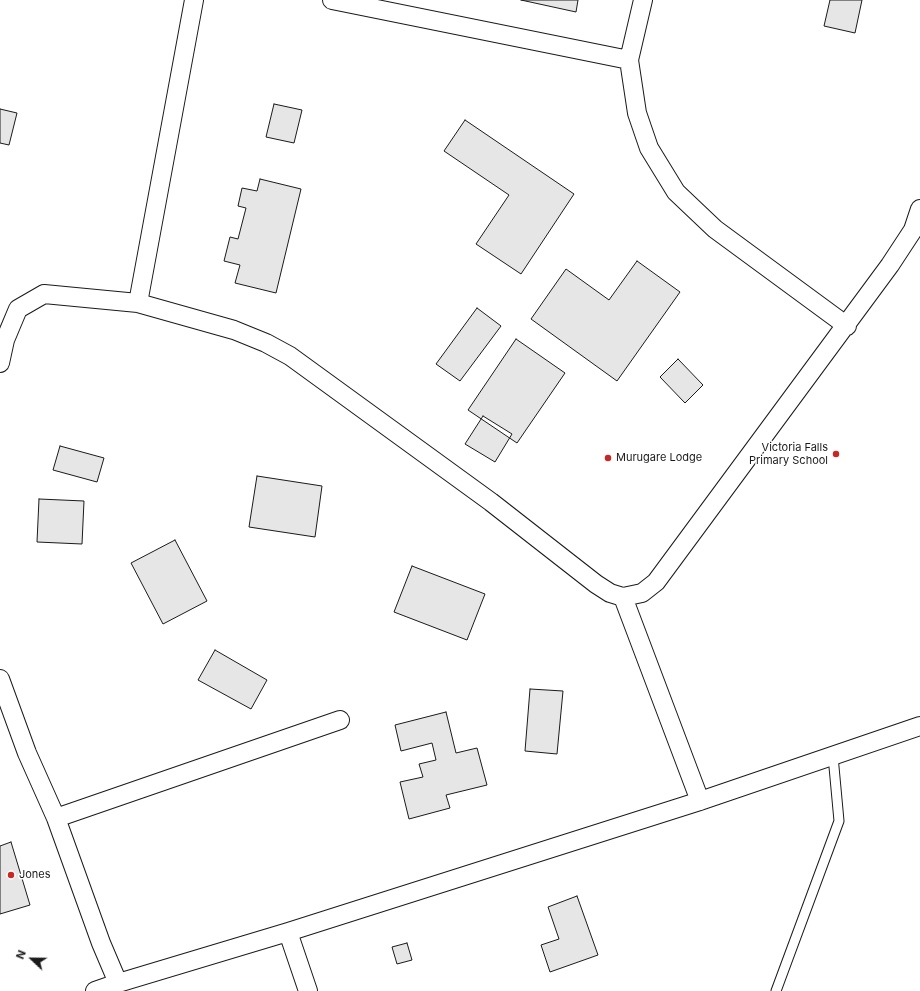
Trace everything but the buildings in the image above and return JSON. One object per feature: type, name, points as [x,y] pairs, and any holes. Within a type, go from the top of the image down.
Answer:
[{"type":"street","points":[[138,303],[194,0]]},
{"type":"street","points":[[332,0],[365,3],[629,60]]},
{"type":"street","points":[[643,0],[629,60],[636,113],[649,148],[676,192],[715,229],[847,326]]},
{"type":"street","points":[[0,363],[5,340],[18,309],[44,294],[138,303],[234,330],[266,343],[290,356],[491,502],[596,584],[610,593],[623,596],[642,593],[656,582],[847,326],[913,230],[920,209]]},
{"type":"street","points":[[623,596],[700,801]]},
{"type":"street","points":[[0,679],[27,753],[56,818],[101,943],[118,983]]},
{"type":"street","points":[[56,818],[340,720]]},
{"type":"street","points":[[95,991],[288,932],[700,801],[920,726]]},
{"type":"street","points":[[288,932],[308,991]]},
{"type":"lane","points":[[776,991],[839,821],[833,756]]},
{"type":"place","name":"Victoria Falls Primary School","points":[[836,454]]},
{"type":"place","name":"Murugare Lodge","points":[[608,458]]},
{"type":"place","name":"Jones","points":[[11,875]]}]
